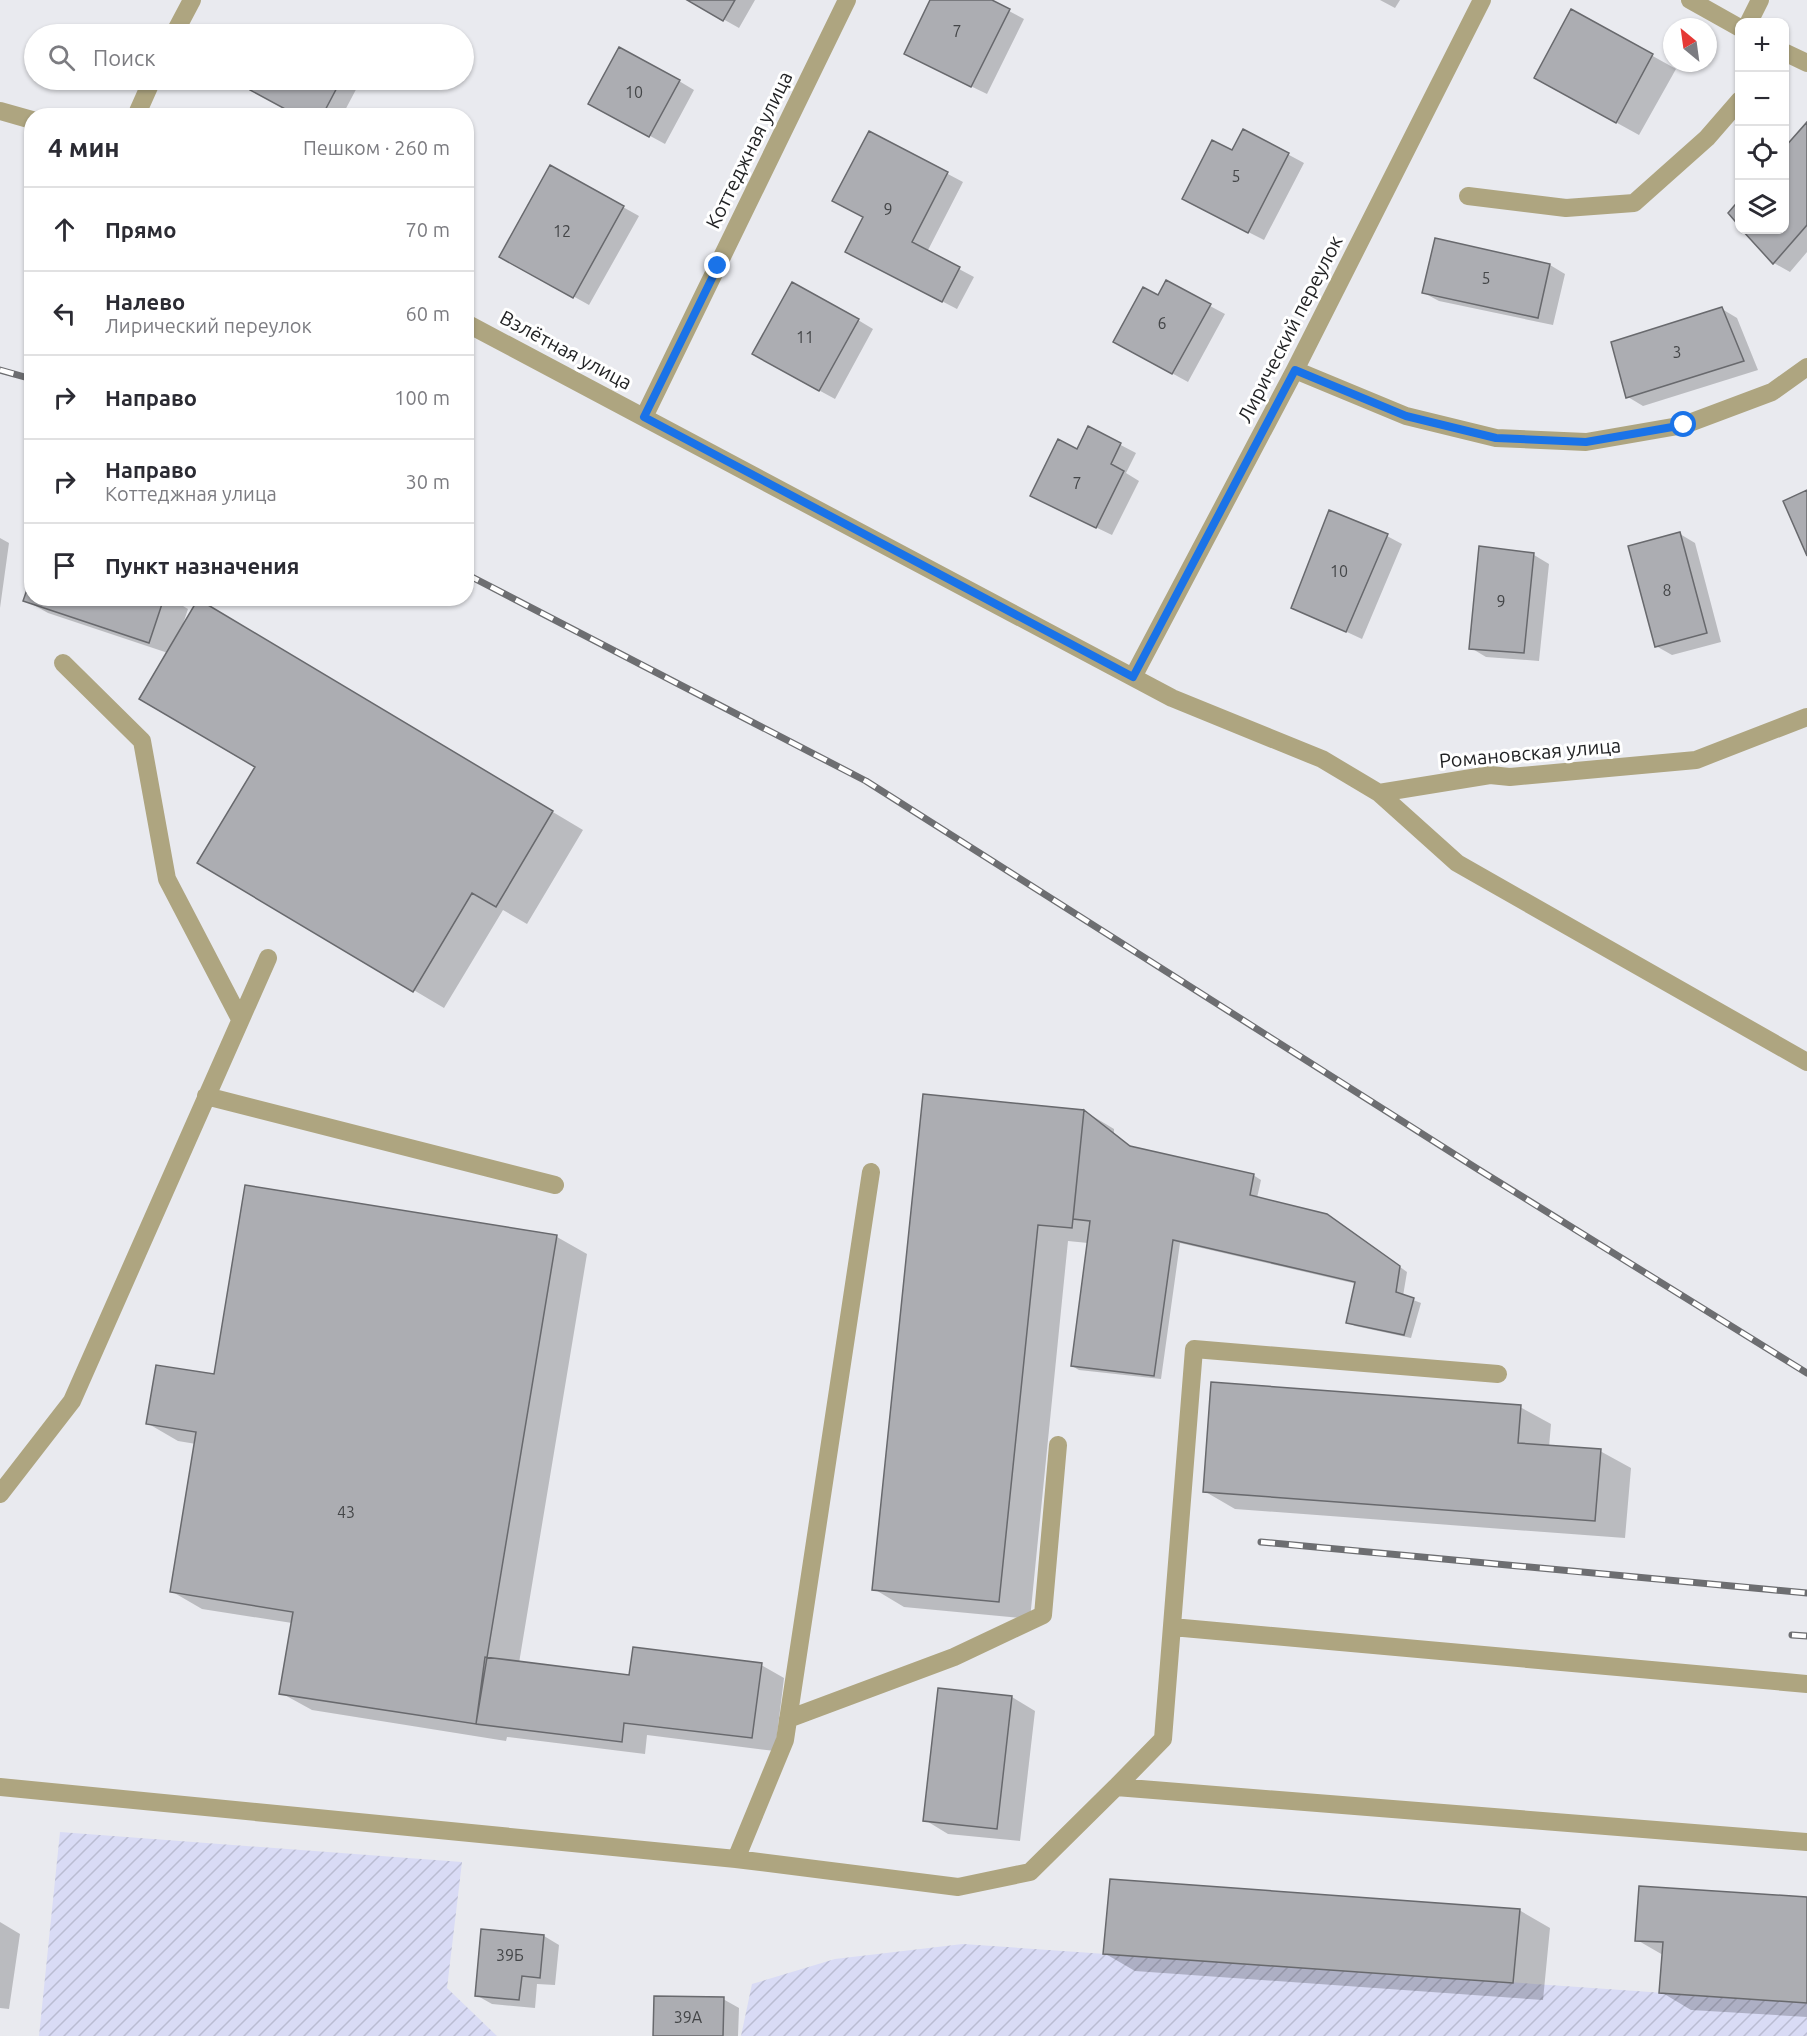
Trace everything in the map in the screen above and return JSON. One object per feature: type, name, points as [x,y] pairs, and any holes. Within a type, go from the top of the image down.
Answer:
[{"type":"street","points":[[179,24],[192,0]]},
{"type":"street","name":"Коттеджная улица","points":[[644,417],[847,0]]},
{"type":"street","name":"Лирический переулок","points":[[1133,677],[1295,370],[1482,0]]},
{"type":"street","points":[[1690,0],[1735,25]]},
{"type":"street","points":[[1751,18],[1760,0]]},
{"type":"street","points":[[1789,54],[1807,63]]},
{"type":"street","points":[[140,108],[148,90]]},
{"type":"street","points":[[1468,196],[1566,208],[1634,203],[1707,138],[1735,106]]},
{"type":"street","points":[[0,111],[24,118]]},
{"type":"street","name":"Взлётная улица","points":[[474,327],[1133,677]]},
{"type":"street","points":[[1295,370],[1406,416],[1496,438],[1586,442],[1684,425],[1772,392],[1807,367]]},
{"type":"street","points":[[63,663],[142,741],[167,879],[240,1019]]},
{"type":"street","points":[[1133,677],[1172,698],[1322,759],[1379,793],[1457,863],[1807,1062]]},
{"type":"street","name":"Романовская улица","points":[[1379,793],[1490,775],[1510,777],[1696,760],[1807,717]]},
{"type":"street","points":[[0,1494],[72,1401],[268,958]]},
{"type":"street","points":[[206,1096],[555,1185]]},
{"type":"street","points":[[736,1859],[785,1740],[871,1172]]},
{"type":"street","points":[[0,1787],[736,1859],[957,1887],[1030,1872],[1163,1739],[1194,1349],[1498,1374]]},
{"type":"street","points":[[788,1719],[954,1657],[1043,1615],[1058,1445]]},
{"type":"street","points":[[1172,1628],[1807,1684]]},
{"type":"street","points":[[1116,1786],[1807,1842]]},
{"type":"shaded area","points":[[60,1832],[462,1862],[447,1988],[497,2036],[39,2036]]},
{"type":"shaded area","points":[[963,1944],[1807,2003],[1807,2036],[741,2036],[752,1984],[835,1959]]},
{"type":"building","points":[[687,0],[735,0],[723,21]]},
{"type":"building","points":[[930,0],[992,0],[1010,9],[971,87],[904,54]]},
{"type":"building","points":[[1571,9],[1653,54],[1616,123],[1534,78]]},
{"type":"building","points":[[619,47],[680,80],[649,137],[588,104]]},
{"type":"building","points":[[250,90],[336,90],[326,108],[283,108]]},
{"type":"building","points":[[1807,122],[1807,225],[1773,264],[1746,234],[1789,234],[1789,142]]},
{"type":"building","points":[[1243,129],[1289,153],[1248,233],[1182,199],[1212,140],[1232,150]]},
{"type":"building","points":[[869,131],[948,172],[912,242],[960,267],[942,302],[845,252],[863,217],[832,201]]},
{"type":"building","points":[[550,165],[624,206],[573,298],[499,257]]},
{"type":"building","points":[[1735,205],[1735,221],[1728,213]]},
{"type":"building","points":[[1435,238],[1550,264],[1538,318],[1422,293]]},
{"type":"building","points":[[1166,280],[1211,304],[1172,374],[1113,342],[1143,287],[1158,295]]},
{"type":"building","points":[[792,282],[859,319],[819,391],[752,354]]},
{"type":"building","points":[[1722,307],[1744,361],[1626,398],[1611,342]]},
{"type":"building","points":[[1088,426],[1121,443],[1111,464],[1124,471],[1096,528],[1030,496],[1058,439],[1077,449]]},
{"type":"building","points":[[1807,490],[1807,556],[1783,501]]},
{"type":"building","points":[[1329,510],[1388,534],[1346,632],[1291,608]]},
{"type":"building","points":[[1680,532],[1707,633],[1655,647],[1628,546]]},
{"type":"building","points":[[1479,546],[1534,553],[1524,653],[1469,649]]},
{"type":"building","points":[[38,606],[161,606],[149,643]]},
{"type":"building","points":[[194,606],[210,606],[553,811],[496,907],[472,893],[413,992],[197,863],[255,767],[139,699]]},
{"type":"building","points":[[923,1094],[1084,1110],[1072,1228],[1038,1225],[999,1602],[872,1590]]},
{"type":"building","points":[[1084,1110],[1130,1146],[1254,1174],[1250,1195],[1327,1214],[1400,1266],[1396,1292],[1414,1298],[1404,1335],[1346,1323],[1355,1282],[1173,1240],[1154,1376],[1071,1366],[1090,1221],[1073,1219]]},
{"type":"building","points":[[245,1185],[557,1235],[476,1724],[279,1694],[293,1612],[170,1592],[196,1432],[146,1424],[156,1365],[214,1374]]},
{"type":"building","points":[[1211,1382],[1521,1405],[1518,1443],[1601,1449],[1595,1521],[1203,1492]]},
{"type":"building","points":[[633,1647],[762,1663],[752,1738],[624,1723],[622,1742],[476,1724],[485,1657],[629,1675]]},
{"type":"building","points":[[938,1688],[1012,1696],[997,1829],[923,1821]]},
{"type":"building","points":[[1110,1879],[1520,1909],[1513,1983],[1103,1954]]},
{"type":"building","points":[[1639,1886],[1807,1897],[1807,2003],[1659,1993],[1663,1942],[1635,1941]]},
{"type":"building","points":[[481,1929],[544,1935],[540,1978],[522,1976],[519,2000],[475,1996]]},
{"type":"building","points":[[654,1996],[724,1997],[723,2036],[653,2036]]},
{"type":"railway","points":[[0,370],[24,377]]},
{"type":"railway","points":[[474,578],[866,781],[1476,1168],[1807,1373]]},
{"type":"railway","points":[[1261,1542],[1807,1593]]},
{"type":"railway","points":[[1792,1635],[1807,1636]]},
{"type":"route","points":[[718,266],[644,417],[1133,677],[1295,370],[1406,416],[1496,438],[1586,442],[1684,425]]}]
